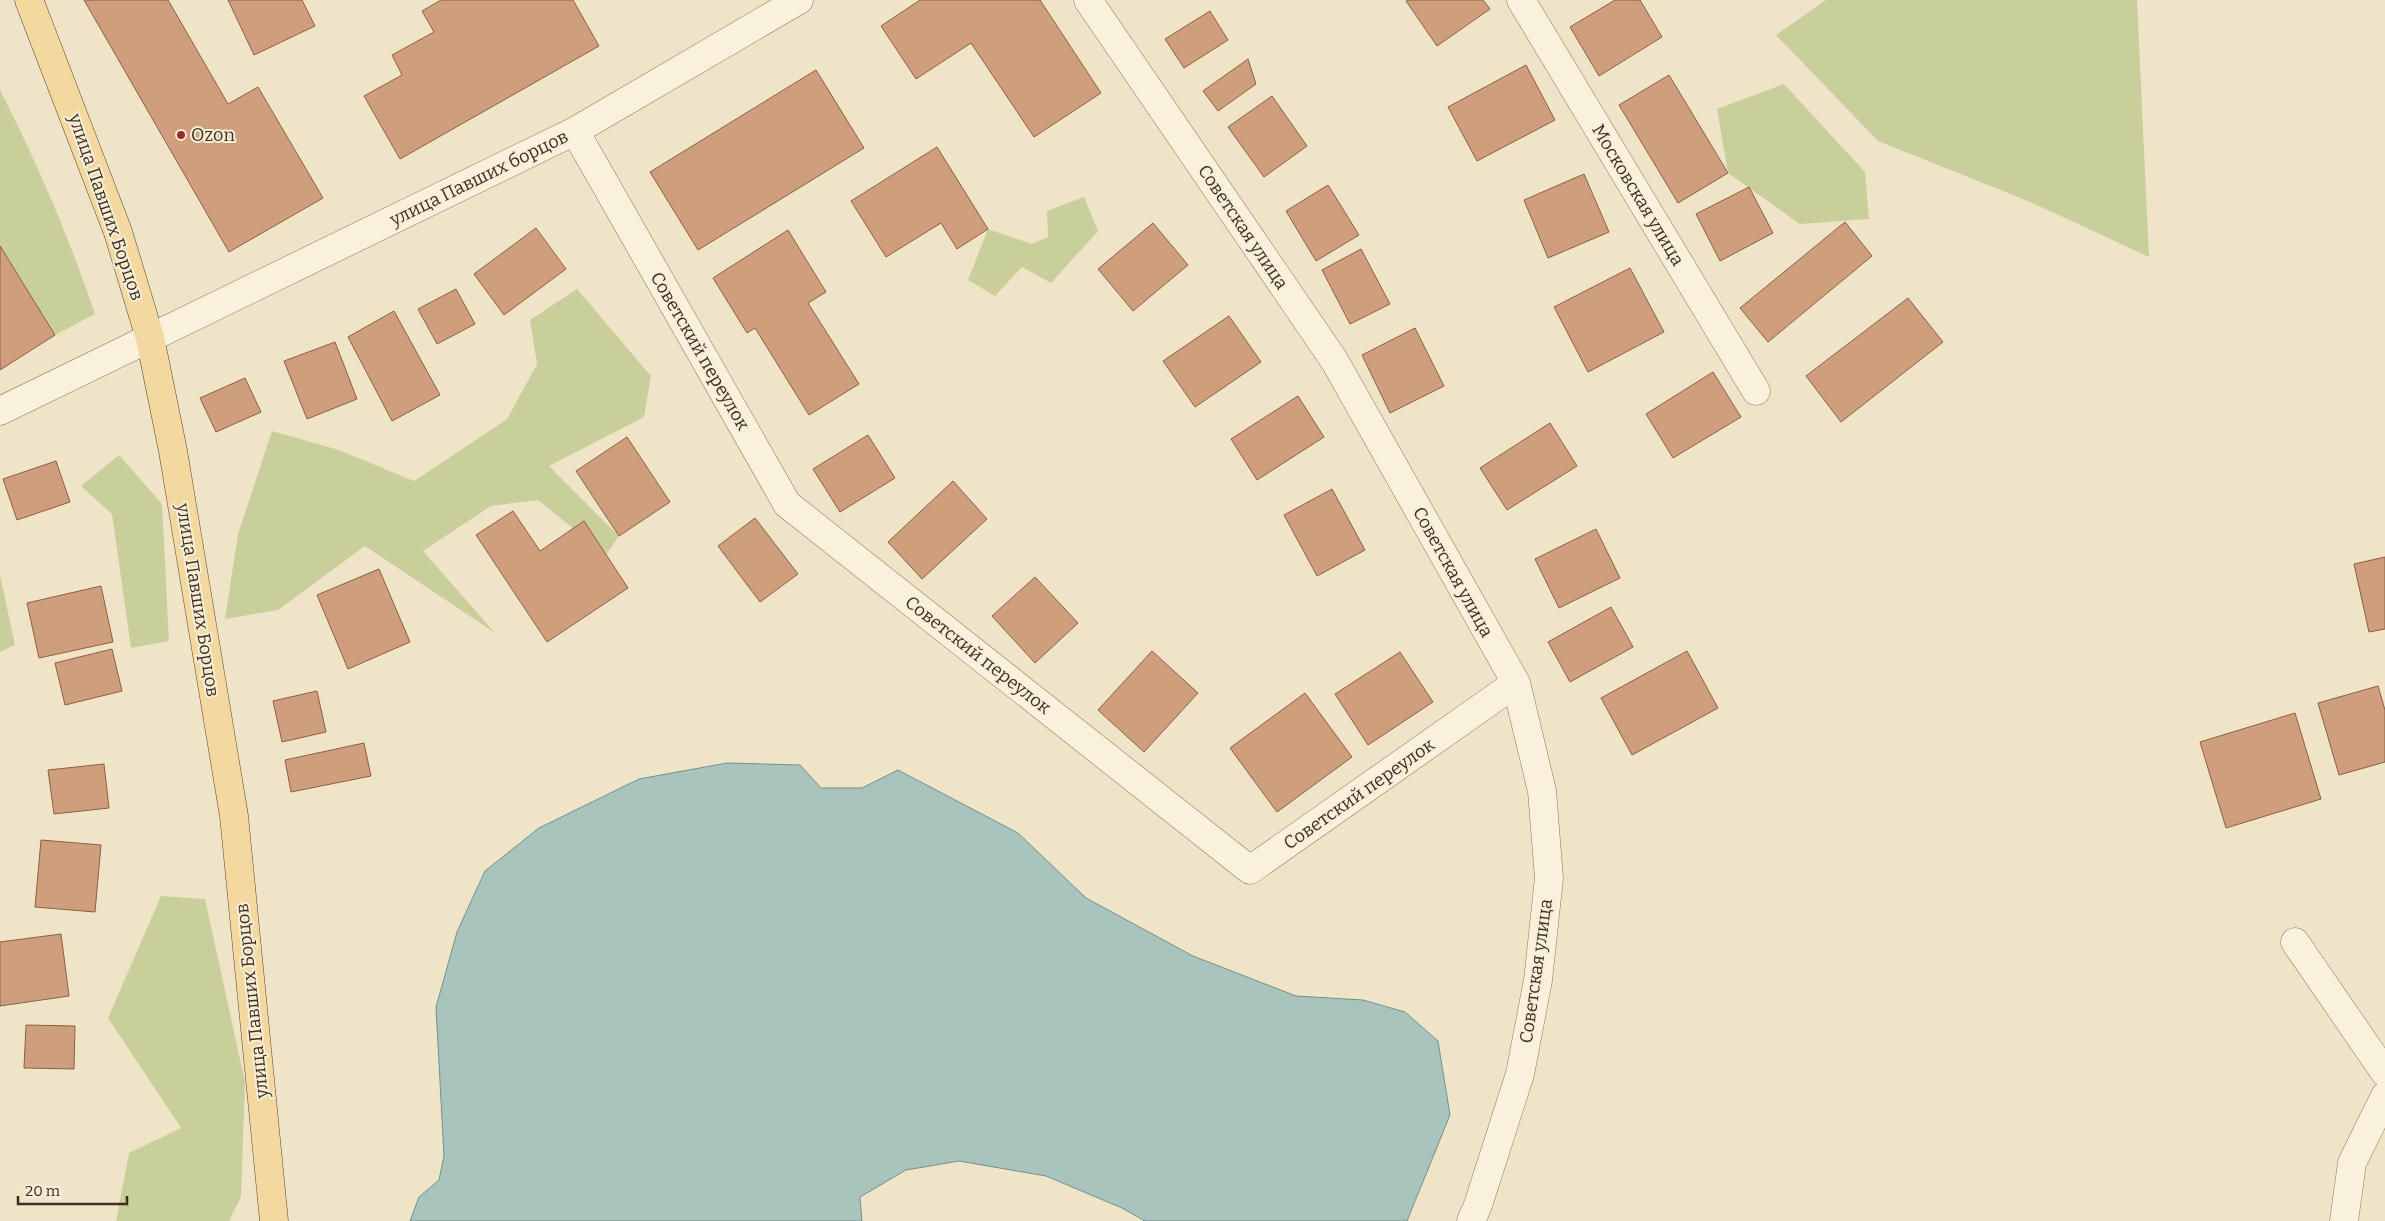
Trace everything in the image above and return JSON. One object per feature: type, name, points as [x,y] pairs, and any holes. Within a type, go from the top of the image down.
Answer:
[{"type":"main road","name":"улица Павших Борцов","points":[[29,0],[118,232],[150,338],[173,451],[234,816],[274,1221]]},
{"type":"street","name":"улица Павших борцов","points":[[0,410],[574,131],[798,0]]},
{"type":"street","name":"Советская улица","points":[[1088,0],[1334,360],[1516,683],[1542,791],[1549,878],[1538,980],[1520,1074],[1478,1205],[1470,1221]]},
{"type":"street","name":"Московская улица","points":[[1521,0],[1756,391]]},
{"type":"street","name":"Советский переулок","points":[[574,131],[787,504],[1250,870],[1516,683]]},
{"type":"street","points":[[2295,942],[2385,1073]]},
{"type":"street","points":[[2344,1221],[2352,1163],[2385,1096]]},
{"type":"green space","points":[[1826,0],[2137,0],[2149,257],[2028,201],[1878,141],[1776,35]]},
{"type":"green space","points":[[1784,84],[1865,172],[1869,219],[1800,224],[1728,173],[1717,109]]},
{"type":"green space","points":[[0,90],[52,200],[95,314],[55,335],[15,322],[0,295]]},
{"type":"green space","points":[[1084,197],[1098,231],[1051,283],[1022,267],[995,296],[968,280],[988,229],[1032,244],[1048,237],[1047,211]]},
{"type":"green space","points":[[577,289],[651,376],[644,417],[549,466],[619,536],[606,555],[538,500],[491,506],[423,551],[495,633],[365,546],[278,610],[225,619],[238,534],[272,431],[339,450],[414,481],[507,419],[537,364],[530,320]]},
{"type":"green space","points":[[119,455],[162,504],[169,641],[131,648],[112,514],[81,486]]},
{"type":"green space","points":[[0,575],[15,645],[0,652]]},
{"type":"green space","points":[[161,896],[205,899],[245,1082],[241,1197],[229,1221],[116,1221],[129,1153],[181,1128],[108,1018]]},
{"type":"water","points":[[727,763],[800,765],[821,788],[862,788],[898,770],[1018,833],[1086,898],[1193,956],[1296,996],[1363,1000],[1405,1012],[1438,1041],[1450,1115],[1407,1221],[1145,1221],[1122,1208],[1046,1176],[959,1161],[906,1170],[860,1197],[862,1221],[410,1221],[419,1197],[439,1180],[444,1156],[436,1007],[457,932],[485,871],[539,828],[639,779]]},
{"type":"building","points":[[84,0],[168,0],[228,104],[258,87],[323,198],[229,252]]},
{"type":"building","points":[[228,0],[302,0],[315,26],[254,55]]},
{"type":"building","points":[[441,0],[573,0],[599,46],[400,159],[364,96],[402,75],[392,55],[434,32],[422,11]]},
{"type":"building","points":[[920,0],[1040,0],[1101,93],[1034,137],[971,43],[916,79],[881,26]]},
{"type":"building","points":[[1483,0],[1490,9],[1437,46],[1406,1]]},
{"type":"building","points":[[1615,0],[1640,0],[1662,37],[1599,76],[1570,27]]},
{"type":"building","points":[[1210,11],[1228,40],[1184,68],[1165,39]]},
{"type":"building","points":[[1248,59],[1256,84],[1218,111],[1203,91]]},
{"type":"building","points":[[1526,65],[1555,120],[1477,161],[1448,107]]},
{"type":"building","points":[[816,70],[864,148],[698,250],[650,172]]},
{"type":"building","points":[[1669,75],[1728,173],[1678,203],[1619,105]]},
{"type":"building","points":[[1272,96],[1307,146],[1264,177],[1228,127]]},
{"type":"building","points":[[937,147],[988,229],[957,249],[941,223],[886,257],[851,201]]},
{"type":"building","points":[[1584,174],[1609,232],[1548,258],[1524,200]]},
{"type":"building","points":[[1328,185],[1359,235],[1316,261],[1286,211]]},
{"type":"building","points":[[1749,187],[1773,233],[1720,261],[1696,214]]},
{"type":"building","points":[[1845,222],[1872,256],[1768,342],[1740,308]]},
{"type":"building","points":[[1153,223],[1188,265],[1133,311],[1098,269]]},
{"type":"building","points":[[536,228],[566,269],[504,315],[474,274]]},
{"type":"building","points":[[788,230],[826,292],[808,303],[859,384],[809,415],[755,328],[747,333],[713,278]]},
{"type":"building","points":[[0,246],[55,335],[0,370]]},
{"type":"building","points":[[1361,249],[1390,304],[1350,324],[1322,270]]},
{"type":"building","points":[[1630,268],[1664,332],[1588,372],[1554,307]]},
{"type":"building","points":[[456,289],[475,324],[437,344],[418,309]]},
{"type":"building","points":[[1908,298],[1943,342],[1841,422],[1806,376]]},
{"type":"building","points":[[394,311],[440,395],[392,421],[348,337]]},
{"type":"building","points":[[1229,316],[1261,362],[1195,407],[1163,361]]},
{"type":"building","points":[[1415,328],[1444,386],[1390,413],[1362,355]]},
{"type":"building","points":[[335,342],[357,399],[307,419],[284,361]]},
{"type":"building","points":[[1713,372],[1741,417],[1673,458],[1646,414]]},
{"type":"building","points":[[245,378],[261,412],[216,432],[200,398]]},
{"type":"building","points":[[1298,396],[1324,437],[1257,480],[1231,439]]},
{"type":"building","points":[[1550,423],[1577,466],[1507,510],[1480,468]]},
{"type":"building","points":[[868,435],[895,478],[840,512],[813,469]]},
{"type":"building","points":[[627,437],[670,502],[619,536],[576,471]]},
{"type":"building","points":[[56,461],[70,502],[17,520],[3,479]]},
{"type":"building","points":[[953,481],[987,519],[922,579],[888,542]]},
{"type":"building","points":[[1332,489],[1365,550],[1317,576],[1284,515]]},
{"type":"building","points":[[513,511],[540,551],[584,521],[628,588],[547,642],[476,535]]},
{"type":"building","points":[[755,518],[798,574],[760,602],[718,546]]},
{"type":"building","points":[[1596,529],[1620,578],[1559,608],[1535,559]]},
{"type":"building","points":[[2385,557],[2385,629],[2369,632],[2354,564]]},
{"type":"building","points":[[379,569],[410,642],[348,669],[317,595]]},
{"type":"building","points":[[1035,577],[1078,623],[1035,663],[992,616]]},
{"type":"building","points":[[101,586],[113,642],[39,658],[27,603]]},
{"type":"building","points":[[1611,607],[1633,647],[1570,682],[1548,642]]},
{"type":"building","points":[[112,649],[122,691],[65,705],[55,663]]},
{"type":"building","points":[[1152,651],[1198,693],[1144,752],[1098,710]]},
{"type":"building","points":[[1687,651],[1718,708],[1632,755],[1601,698]]},
{"type":"building","points":[[1400,652],[1433,702],[1368,745],[1335,694]]},
{"type":"building","points":[[2378,686],[2385,710],[2385,762],[2339,775],[2318,703]]},
{"type":"building","points":[[317,691],[326,732],[282,742],[273,701]]},
{"type":"building","points":[[1305,693],[1352,757],[1277,812],[1230,748]]},
{"type":"building","points":[[2295,713],[2321,799],[2226,828],[2200,742]]},
{"type":"building","points":[[364,743],[371,776],[291,792],[285,760]]},
{"type":"building","points":[[104,764],[109,808],[54,814],[48,770]]},
{"type":"building","points":[[41,840],[101,845],[95,912],[35,907]]},
{"type":"building","points":[[61,934],[69,996],[0,1006],[0,942]]},
{"type":"building","points":[[26,1025],[75,1026],[74,1069],[24,1068]]},
{"type":"place","name":"Ozon","points":[[181,135]]}]
